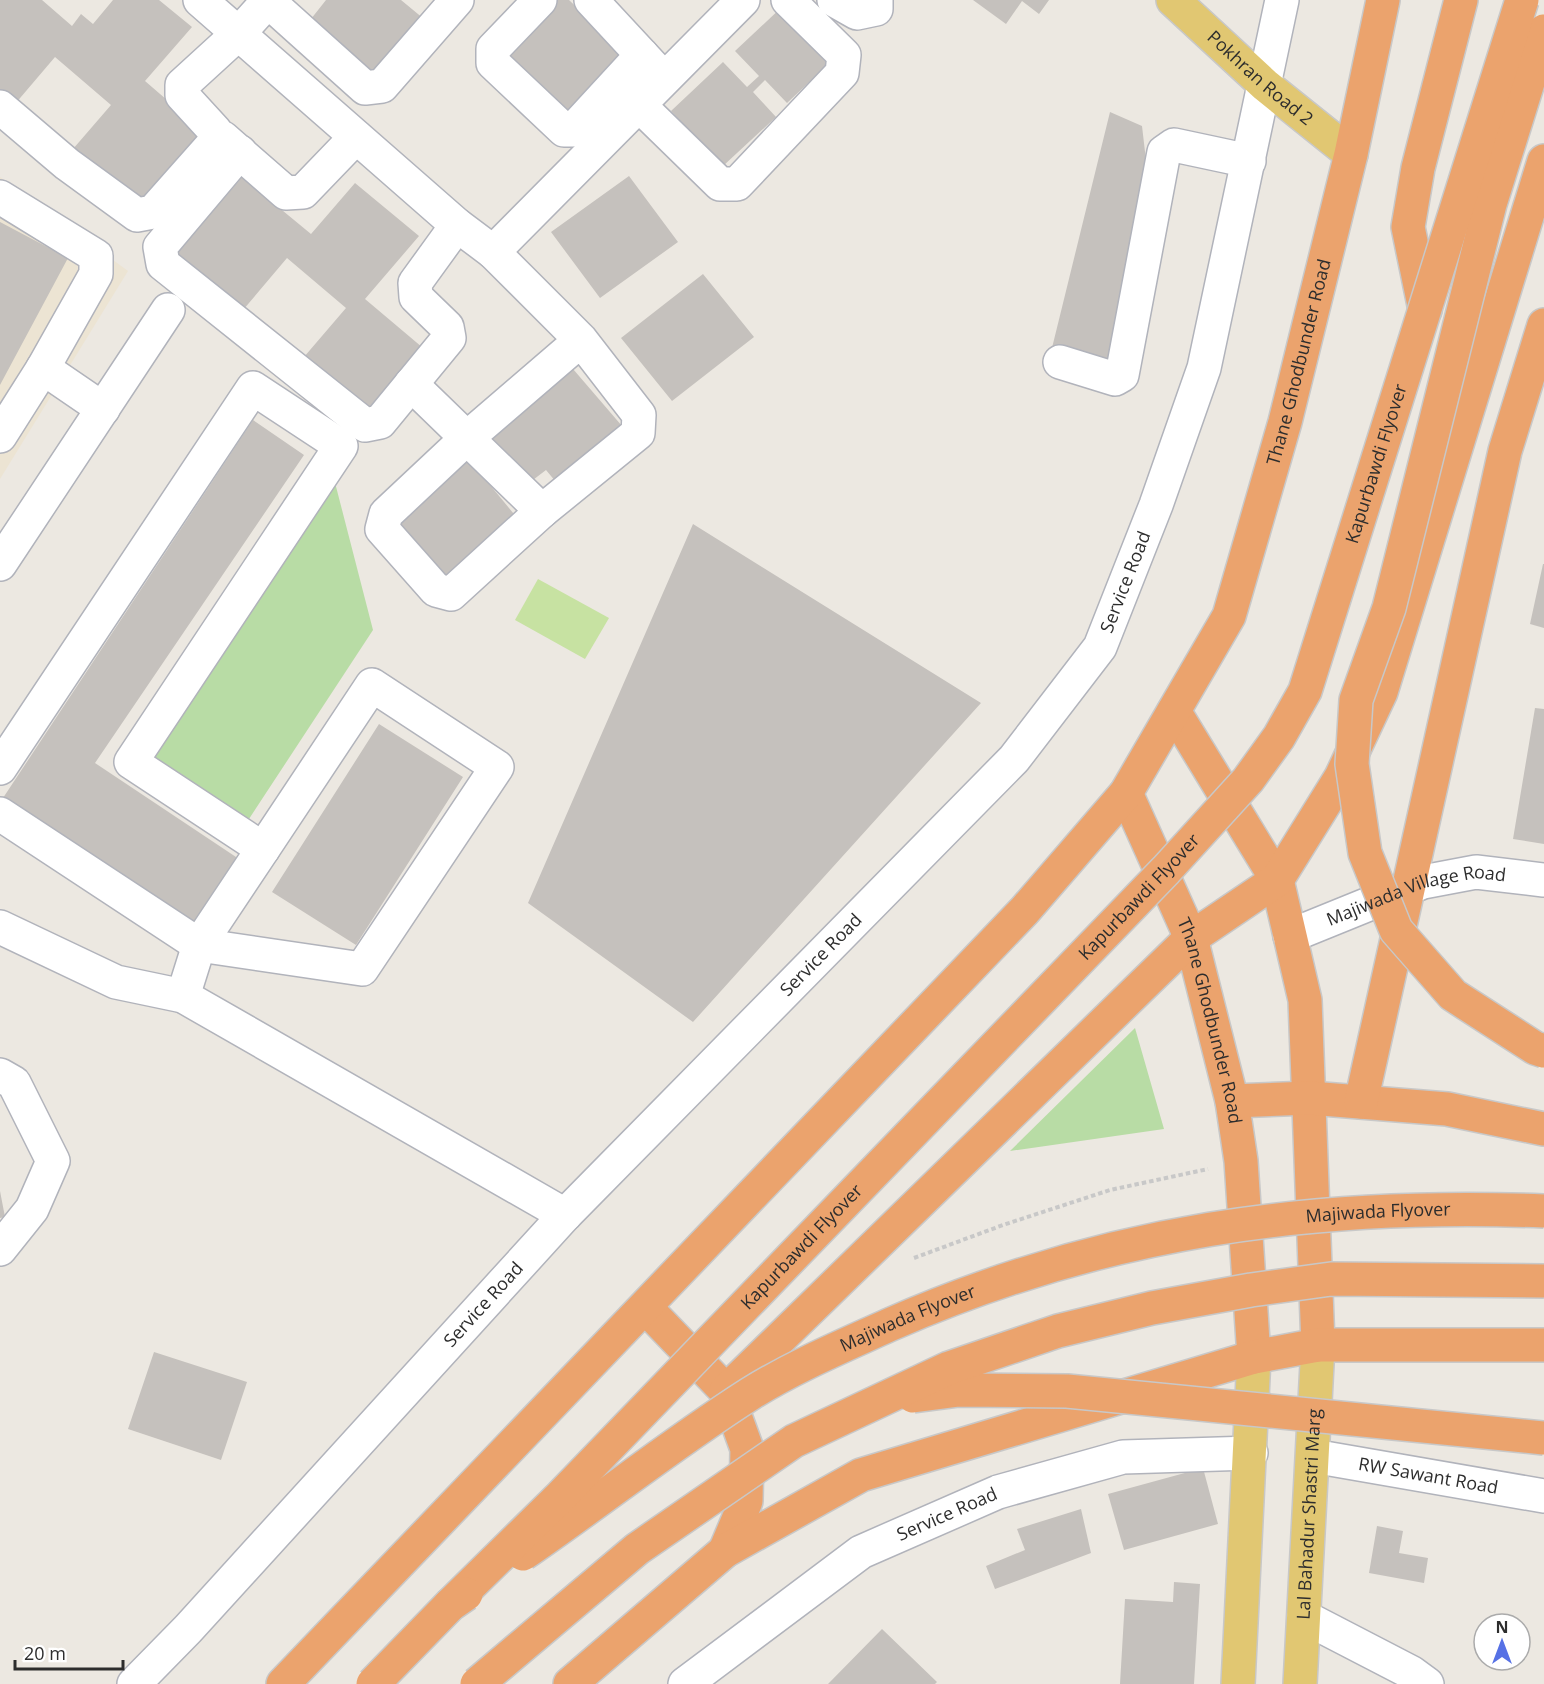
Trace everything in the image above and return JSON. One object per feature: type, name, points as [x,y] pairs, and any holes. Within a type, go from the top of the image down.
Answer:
[{"type":"highway","name":"Thane Ghodbunder Road","points":[[1254,1357],[1241,1161],[1232,1101],[1191,938],[1126,793],[1228,616],[1285,422],[1351,153],[1383,0]]},
{"type":"highway","points":[[1425,310],[1408,227],[1418,168],[1461,0]]},
{"type":"highway","name":"Kapurbawdi Flyover","points":[[450,1605],[652,1402],[1166,870],[1248,780],[1279,737],[1305,691],[1522,0]]},
{"type":"highway","points":[[1544,31],[1490,204],[1389,608],[1356,700],[1352,764],[1365,853],[1396,930],[1453,995],[1535,1048],[1544,1051]]},
{"type":"highway","points":[[726,1391],[1191,938],[1277,880],[1341,777],[1381,692],[1544,161]]},
{"type":"highway","points":[[1361,1102],[1505,451],[1544,325]]},
{"type":"highway","points":[[1174,711],[1277,880],[1305,1000],[1318,1345]]},
{"type":"highway","points":[[283,1684],[646,1308],[1025,910],[1126,793]]},
{"type":"highway","points":[[1232,1101],[1310,1098],[1447,1109],[1544,1129]]},
{"type":"highway","name":"Majiwada Flyover","points":[[373,1684],[450,1605],[751,1394],[846,1344],[950,1299],[1062,1261],[1201,1230],[1292,1217],[1377,1211],[1475,1208],[1544,1211]]},
{"type":"highway","points":[[477,1684],[637,1549],[794,1441],[950,1368],[1058,1331],[1152,1308],[1240,1292],[1331,1279],[1544,1281]]},
{"type":"highway","points":[[646,1308],[726,1391],[747,1449],[746,1501],[725,1551]]},
{"type":"highway","points":[[570,1684],[725,1551],[861,1475],[1254,1357],[1318,1345],[1544,1346]]},
{"type":"highway","points":[[882,1400],[959,1390],[1067,1391],[1544,1438]]},
{"type":"main road","name":"Pokhran Road 2","points":[[1173,0],[1265,85],[1351,153]]},
{"type":"main road","name":"Lal Bahadur Shastri Marg","points":[[1300,1684],[1318,1345]]},
{"type":"main road","points":[[1239,1684],[1254,1357]]},
{"type":"street","points":[[200,0],[240,32],[457,225],[493,252],[581,340],[639,415],[638,433],[542,512],[451,594],[435,590],[382,529],[386,514],[466,438],[581,340]]},
{"type":"street","points":[[540,0],[493,50],[493,63],[564,130],[573,130],[642,55]]},
{"type":"street","points":[[591,0],[666,80]]},
{"type":"street","points":[[493,252],[743,0]]},
{"type":"street","points":[[640,106],[720,184],[736,184],[842,73],[844,55],[788,0]]},
{"type":"street","points":[[834,0],[857,13],[876,9],[876,0]]},
{"type":"street","name":"Service Road","points":[[134,1684],[196,1620],[565,1215],[1014,759],[1100,647],[1156,506],[1204,368],[1282,0]]},
{"type":"street","points":[[356,137],[303,192],[286,193],[215,131],[182,95],[182,85],[240,32],[268,1],[365,88],[382,86],[452,2]]},
{"type":"street","points":[[0,107],[67,164],[137,215],[153,212],[215,142],[215,131]]},
{"type":"street","points":[[1060,362],[1115,380],[1122,375],[1164,152],[1174,145],[1186,146],[1249,161]]},
{"type":"street","points":[[240,152],[160,248],[163,264],[365,425],[380,422],[449,338],[447,327],[416,297],[415,283],[457,225]]},
{"type":"street","points":[[0,197],[96,256],[96,274],[43,368],[0,435]]},
{"type":"street","points":[[0,564],[168,310]]},
{"type":"street","points":[[43,368],[103,409]]},
{"type":"street","points":[[411,384],[542,512]]},
{"type":"street","points":[[0,768],[253,388],[341,446],[131,762],[263,849]]},
{"type":"street","points":[[0,814],[199,945],[362,969],[496,767],[372,685],[199,945],[183,996]]},
{"type":"street","name":"Majiwada Village Road","points":[[1290,936],[1423,882],[1476,872],[1544,880]]},
{"type":"street","points":[[0,927],[116,982],[183,996],[565,1215]]},
{"type":"street","points":[[0,1075],[14,1083],[53,1161],[32,1209],[0,1249]]},
{"type":"street","name":"Service Road","points":[[685,1684],[861,1552],[998,1492],[1124,1457],[1251,1453]]},
{"type":"street","name":"RW Sawant Road","points":[[1313,1456],[1544,1496]]},
{"type":"street","points":[[1304,1617],[1412,1673],[1427,1684]]},
{"type":"path","points":[[905,1261],[1003,1225],[1110,1190],[1241,1161]]},
{"type":"shaded area","points":[[0,177],[128,271],[0,479]]},
{"type":"green space","points":[[332,471],[373,630],[247,822],[150,754]]},
{"type":"green space","points":[[538,579],[609,618],[585,659],[515,620]]},
{"type":"green space","points":[[1135,1028],[1164,1129],[1010,1151]]},
{"type":"building","points":[[0,0],[42,0],[72,26],[81,14],[93,24],[113,0],[159,0],[192,27],[145,81],[204,132],[141,206],[73,149],[111,105],[55,57],[15,104],[0,92]]},
{"type":"building","points":[[326,0],[401,0],[424,19],[374,75],[311,19]]},
{"type":"building","points":[[552,0],[569,0],[628,57],[565,120],[498,55]]},
{"type":"building","points":[[973,0],[1049,0],[1039,14],[1022,1],[1006,24]]},
{"type":"building","points":[[784,5],[835,58],[787,103],[765,80],[753,92],[776,117],[723,166],[671,111],[723,62],[747,87],[759,76],[735,51]]},
{"type":"building","points":[[1110,112],[1142,126],[1149,186],[1112,369],[1051,352]]},
{"type":"building","points":[[629,176],[678,242],[600,298],[551,232]]},
{"type":"building","points":[[242,177],[311,234],[355,183],[419,236],[365,299],[429,353],[375,416],[304,357],[346,308],[287,258],[243,310],[176,254]]},
{"type":"building","points":[[0,222],[68,258],[0,385]]},
{"type":"building","points":[[703,274],[754,337],[672,401],[621,338]]},
{"type":"building","points":[[567,362],[622,426],[556,482],[546,470],[529,483],[484,432]]},
{"type":"building","points":[[253,420],[304,455],[95,763],[245,863],[201,928],[3,798]]},
{"type":"building","points":[[467,457],[518,519],[442,581],[390,519]]},
{"type":"building","points":[[693,524],[981,703],[693,1022],[528,903]]},
{"type":"building","points":[[1544,564],[1544,628],[1530,624]]},
{"type":"building","points":[[1535,708],[1544,709],[1544,844],[1513,839]]},
{"type":"building","points":[[379,724],[463,777],[356,945],[272,892]]},
{"type":"building","points":[[0,1191],[5,1217],[0,1218]]},
{"type":"building","points":[[154,1352],[247,1382],[221,1460],[128,1429]]},
{"type":"building","points":[[1203,1468],[1218,1524],[1124,1550],[1108,1494]]},
{"type":"building","points":[[1081,1509],[1091,1553],[995,1589],[986,1566],[1025,1550],[1017,1529]]},
{"type":"building","points":[[1377,1526],[1403,1531],[1399,1553],[1428,1558],[1424,1583],[1369,1573]]},
{"type":"building","points":[[1174,1582],[1200,1584],[1194,1684],[1120,1684],[1125,1599],[1173,1602]]},
{"type":"building","points":[[882,1629],[937,1682],[935,1684],[828,1684]]}]
